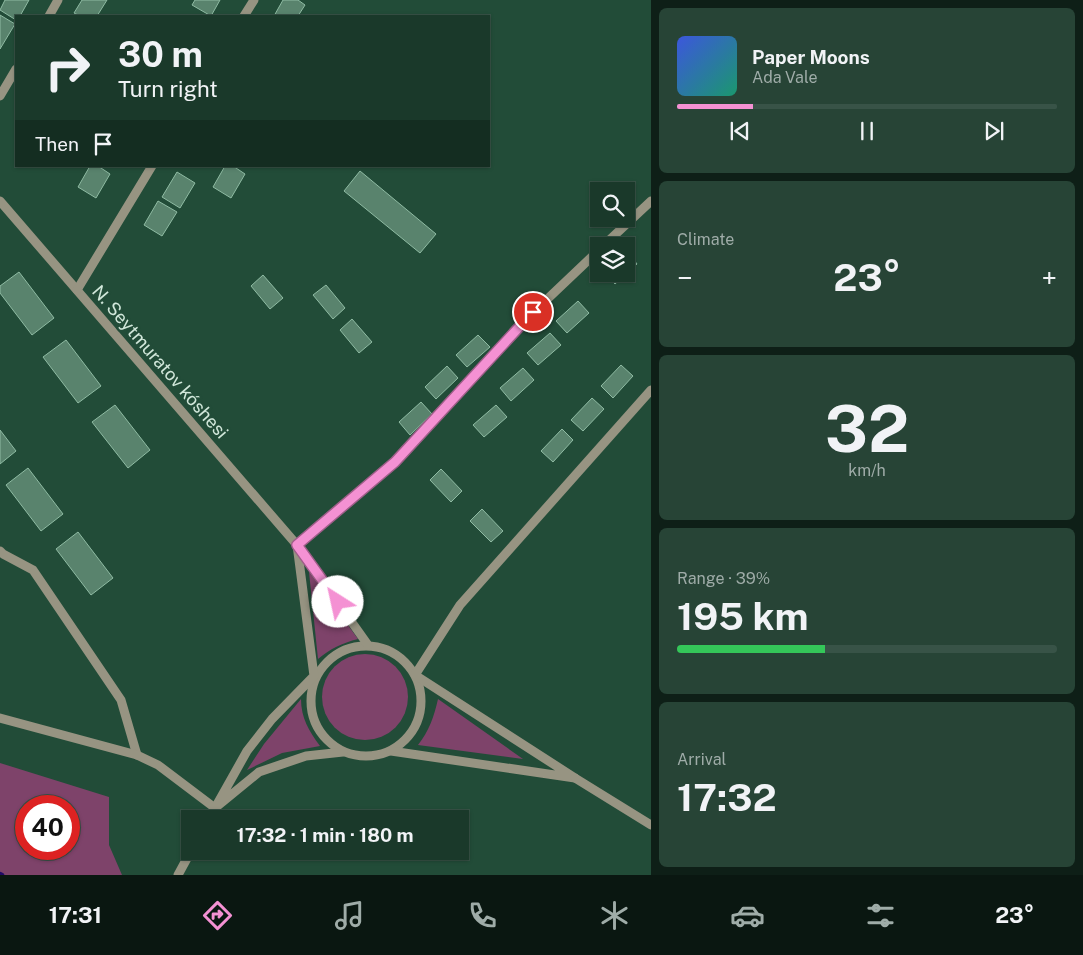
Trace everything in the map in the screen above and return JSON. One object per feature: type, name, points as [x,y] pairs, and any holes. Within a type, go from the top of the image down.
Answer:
[{"type":"street","points":[[50,15],[58,0]]},
{"type":"street","points":[[245,15],[254,0]]},
{"type":"street","points":[[0,96],[15,72]]},
{"type":"street","points":[[76,290],[151,167]]},
{"type":"street","name":"N. Seytmuratov kóshesi","points":[[0,201],[297,545],[368,645]]},
{"type":"street","points":[[612,237],[650,201]]},
{"type":"street","points":[[215,808],[247,751],[272,718],[314,676],[324,664],[337,653],[352,647],[368,645],[396,654],[407,663],[415,675],[421,692],[421,710],[415,726],[405,740],[391,751],[376,756],[359,756],[344,752],[328,743],[317,729],[311,712],[310,694],[314,676],[297,545],[395,462],[520,325],[590,259]]},
{"type":"street","points":[[415,675],[460,605],[650,390]]},
{"type":"street","points":[[0,551],[33,570],[120,700],[137,755]]},
{"type":"street","points":[[415,675],[650,825]]},
{"type":"street","points":[[0,718],[137,755],[158,765],[215,808]]},
{"type":"street","points":[[391,751],[575,778]]},
{"type":"street","points":[[215,808],[259,772],[306,756],[344,752]]},
{"type":"street","points":[[178,875],[186,860]]},
{"type":"shaded area","points":[[309,572],[358,639],[336,647],[318,659]]},
{"type":"shaded area","points":[[365,654],[381,657],[389,661],[401,673],[405,681],[408,697],[405,713],[401,721],[389,733],[381,737],[365,740],[349,737],[341,733],[329,721],[325,713],[322,697],[325,681],[329,673],[341,661],[349,657]]},
{"type":"shaded area","points":[[301,699],[302,712],[306,724],[320,746],[282,753],[247,770],[264,744]]},
{"type":"shaded area","points":[[438,699],[523,759],[418,745],[431,724]]},
{"type":"shaded area","points":[[0,763],[109,797],[109,845],[122,875],[0,875]]},
{"type":"building","points":[[5,0],[29,0],[21,15],[15,15],[15,19],[0,10]]},
{"type":"building","points":[[82,0],[107,0],[98,15],[78,15],[74,13]]},
{"type":"building","points":[[195,0],[220,0],[212,15],[192,5]]},
{"type":"building","points":[[283,0],[298,0],[305,5],[299,15],[275,15]]},
{"type":"building","points":[[0,15],[15,24],[0,49]]},
{"type":"building","points":[[89,167],[100,167],[110,174],[96,198],[78,187]]},
{"type":"building","points":[[224,167],[234,167],[245,174],[231,198],[213,187]]},
{"type":"building","points":[[360,171],[436,234],[420,253],[344,191]]},
{"type":"building","points":[[177,172],[195,183],[180,208],[162,197]]},
{"type":"building","points":[[158,201],[177,212],[162,236],[144,225]]},
{"type":"building","points":[[19,272],[54,318],[32,335],[0,293],[0,286]]},
{"type":"building","points":[[263,275],[283,298],[270,309],[251,286]]},
{"type":"building","points":[[326,285],[345,308],[333,319],[313,295]]},
{"type":"building","points":[[578,301],[589,313],[567,333],[556,321]]},
{"type":"building","points":[[352,319],[372,342],[359,353],[340,330]]},
{"type":"building","points":[[550,333],[561,345],[538,365],[527,353]]},
{"type":"building","points":[[478,335],[490,347],[467,367],[456,355]]},
{"type":"building","points":[[66,340],[101,386],[78,403],[43,357]]},
{"type":"building","points":[[621,365],[633,376],[613,398],[601,386]]},
{"type":"building","points":[[447,366],[458,378],[436,399],[425,387]]},
{"type":"building","points":[[523,368],[534,380],[511,401],[500,388]]},
{"type":"building","points":[[592,398],[604,409],[583,431],[571,420]]},
{"type":"building","points":[[421,402],[432,414],[410,435],[399,422]]},
{"type":"building","points":[[115,405],[150,450],[128,468],[92,422]]},
{"type":"building","points":[[496,405],[507,417],[484,437],[473,425]]},
{"type":"building","points":[[562,429],[573,440],[553,462],[541,451]]},
{"type":"building","points":[[0,430],[16,451],[0,464]]},
{"type":"building","points":[[28,468],[63,514],[41,531],[6,485]]},
{"type":"building","points":[[441,469],[462,491],[451,502],[430,480]]},
{"type":"building","points":[[482,509],[503,531],[491,542],[470,521]]},
{"type":"building","points":[[78,532],[113,578],[91,595],[56,549]]},
{"type":"route","points":[[338,602],[297,545],[395,462],[533,312]]}]
